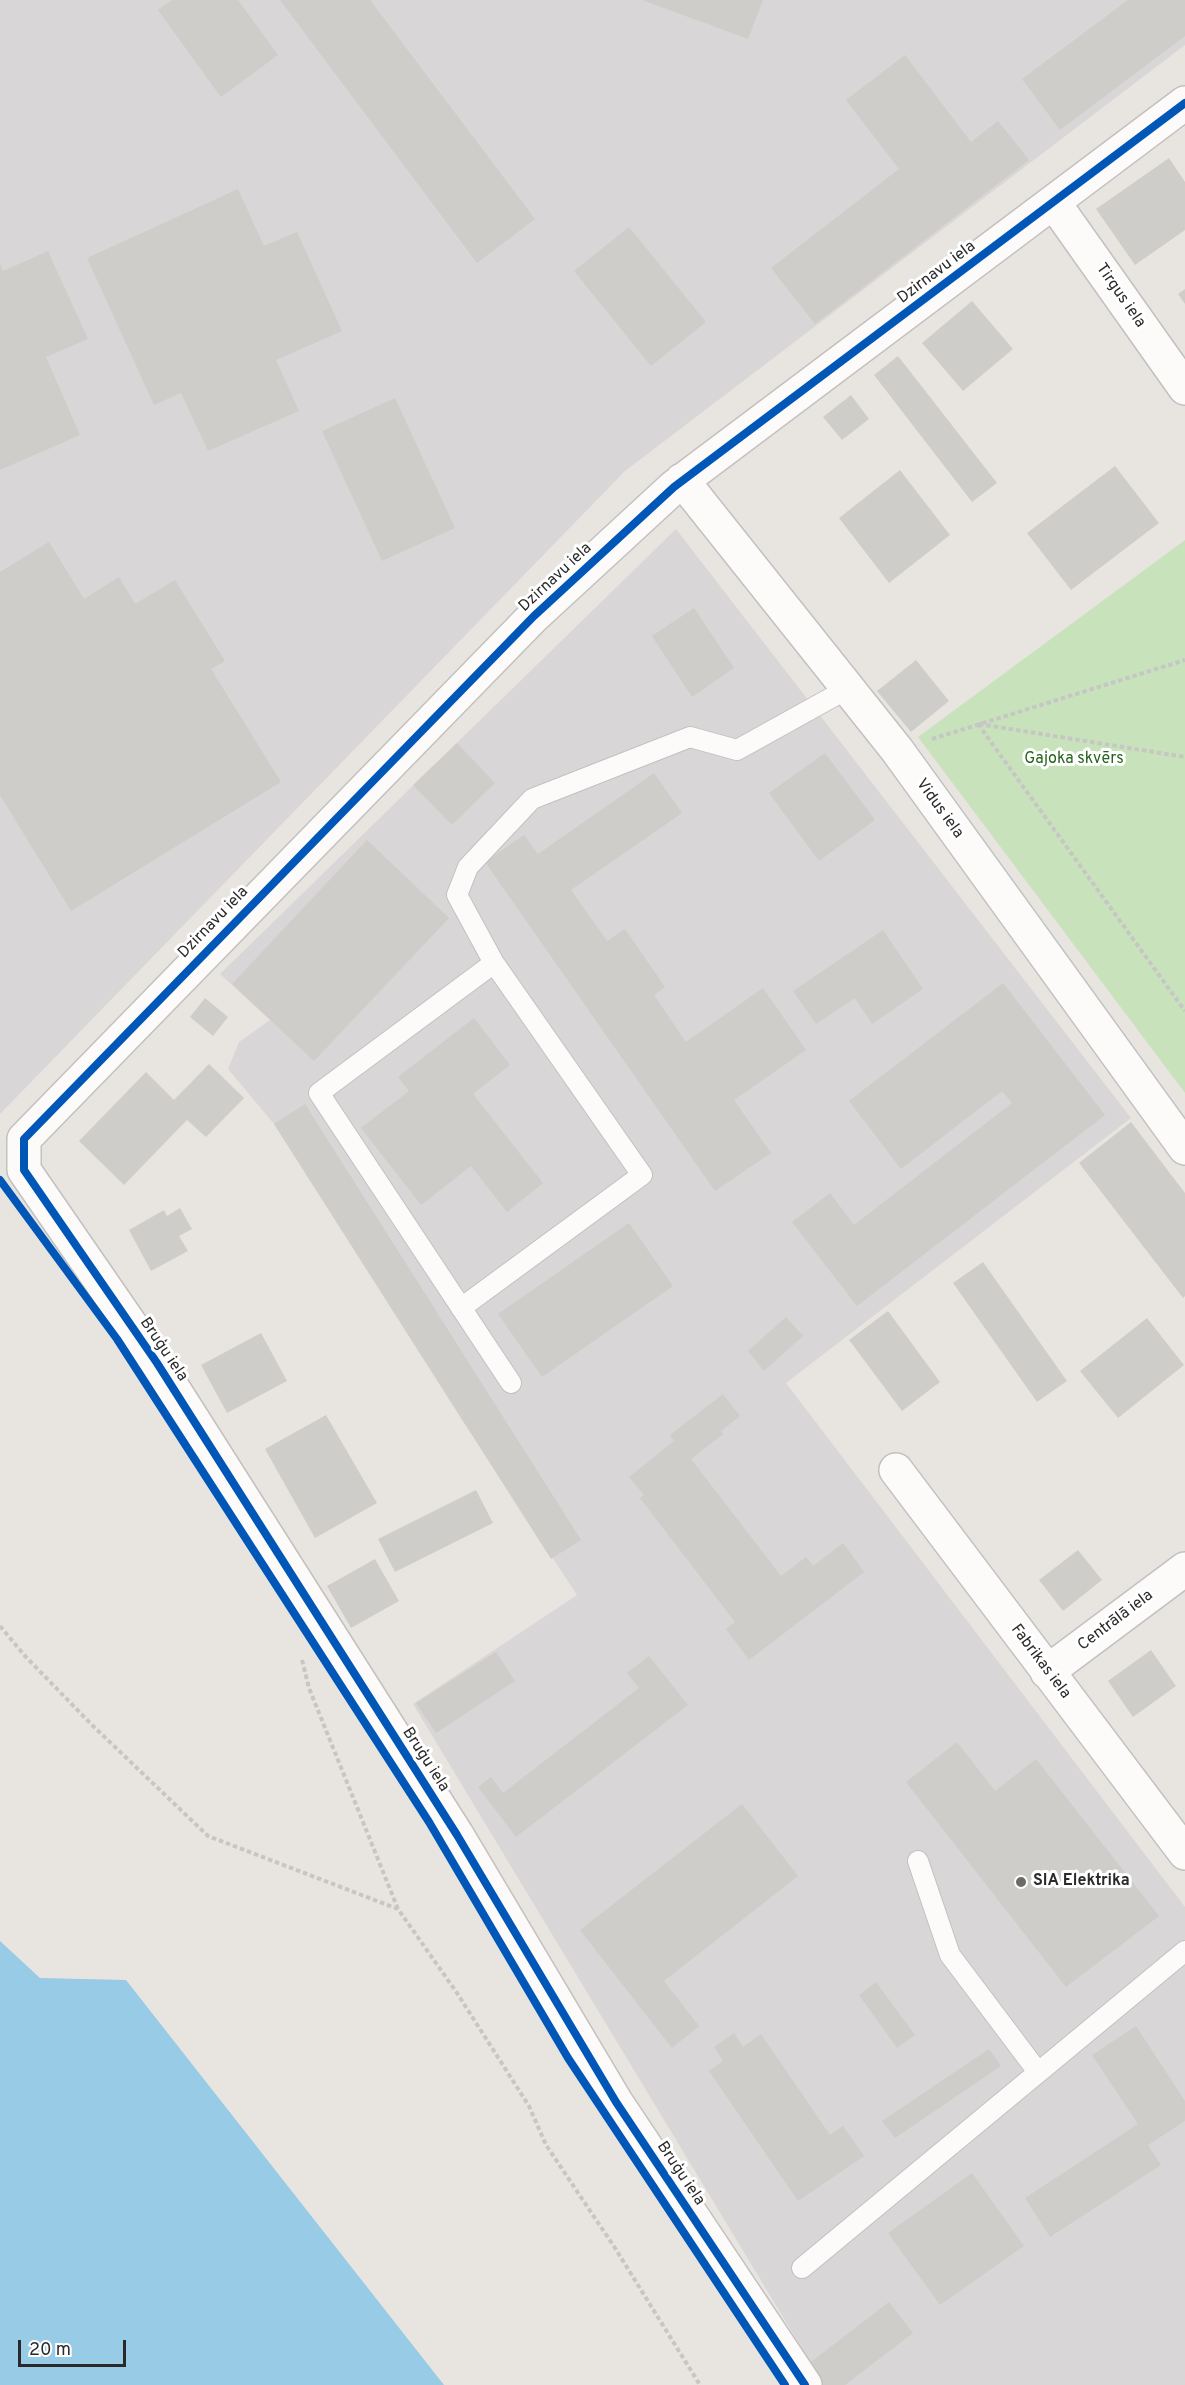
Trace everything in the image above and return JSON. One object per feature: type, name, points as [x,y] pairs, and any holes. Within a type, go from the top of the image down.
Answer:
[{"type":"street","name":"Dzirnavu iela","points":[[23,1153],[24,1139],[401,751],[534,616],[682,480],[1185,103]]},
{"type":"street","name":"Tirgus iela","points":[[1054,203],[1185,388]]},
{"type":"street","name":"Vidus iela","points":[[682,480],[897,750],[1185,1148]]},
{"type":"street","name":"Bruģu iela","points":[[23,1153],[24,1170],[157,1363],[457,1835],[616,2102],[805,2385]]},
{"type":"street","name":"Fabrikas iela","points":[[896,1470],[1185,1853]]},
{"type":"street","name":"Centrālā iela","points":[[1047,1672],[1185,1569]]},
{"type":"lane","points":[[461,1308],[642,1175],[494,963],[457,895],[468,867],[532,799],[690,737],[736,750],[848,688]]},
{"type":"lane","points":[[494,963],[319,1093],[511,1383]]},
{"type":"lane","points":[[918,1862],[950,1955],[1038,2072]]},
{"type":"lane","points":[[802,2268],[1185,1951]]},
{"type":"path","points":[[897,750],[1185,660]]},
{"type":"path","points":[[978,724],[1185,757]]},
{"type":"path","points":[[978,724],[1185,1011]]},
{"type":"path","points":[[0,1626],[24,1656],[92,1725],[208,1836],[398,1909]]},
{"type":"path","points":[[300,1655],[309,1688],[398,1909],[457,1993],[529,2106],[546,2145],[615,2248],[700,2385]]},
{"type":"shaded area","points":[[0,0],[1185,0],[1185,45],[625,471],[0,1114]]},
{"type":"shaded area","points":[[676,529],[1131,1118],[786,1383],[1185,1907],[1185,2385],[824,2385],[413,1704],[577,1595],[462,1420],[274,1124],[228,1069],[239,1042],[270,1020],[220,974]]},
{"type":"green space","name":"Gajoka skvērs","points":[[1185,540],[1185,1093],[918,737]]},
{"type":"water","points":[[0,1941],[40,1978],[126,1980],[444,2385],[0,2385]]},
{"type":"building","points":[[172,0],[238,0],[278,55],[221,97],[158,10]]},
{"type":"building","points":[[280,0],[370,0],[535,219],[477,263]]},
{"type":"building","points":[[642,0],[763,0],[748,39]]},
{"type":"building","points":[[1128,0],[1185,0],[1185,36],[1060,130],[1022,79]]},
{"type":"building","points":[[905,55],[971,142],[998,121],[1029,160],[815,324],[771,268],[899,169],[846,100]]},
{"type":"building","points":[[1169,158],[1185,182],[1185,230],[1135,265],[1096,209]]},
{"type":"building","points":[[238,189],[264,246],[297,232],[342,331],[276,360],[299,411],[208,451],[181,393],[154,405],[87,258]]},
{"type":"building","points":[[629,227],[706,322],[651,366],[574,271]]},
{"type":"building","points":[[48,251],[88,339],[46,357],[80,435],[0,470],[0,264],[3,271]]},
{"type":"building","points":[[1185,289],[1185,304],[1178,294]]},
{"type":"building","points":[[972,301],[1013,349],[963,391],[922,343]]},
{"type":"building","points":[[898,356],[997,483],[972,502],[874,375]]},
{"type":"building","points":[[851,395],[869,419],[842,440],[823,417]]},
{"type":"building","points":[[395,398],[455,528],[382,561],[322,431]]},
{"type":"building","points":[[1115,466],[1159,523],[1071,590],[1027,533]]},
{"type":"building","points":[[900,470],[950,535],[889,583],[839,518]]},
{"type":"building","points":[[49,542],[84,599],[119,577],[135,604],[175,580],[225,661],[211,669],[281,782],[71,911],[0,795],[0,572]]},
{"type":"building","points":[[694,608],[734,668],[692,697],[652,636]]},
{"type":"building","points":[[916,660],[949,701],[911,732],[877,691]]},
{"type":"building","points":[[457,743],[495,783],[452,825],[413,785]]},
{"type":"building","points":[[825,753],[875,820],[819,861],[769,793]]},
{"type":"building","points":[[654,773],[682,813],[571,890],[607,941],[625,929],[665,987],[654,995],[686,1042],[763,988],[806,1050],[734,1100],[771,1153],[715,1191],[485,862],[524,835],[538,854]]},
{"type":"building","points":[[367,840],[449,918],[314,1061],[232,984]]},
{"type":"building","points":[[883,930],[923,989],[872,1024],[855,998],[816,1024],[793,991]]},
{"type":"building","points":[[1003,983],[1105,1115],[857,1306],[792,1222],[830,1193],[854,1225],[1012,1103],[1002,1091],[901,1169],[849,1101]]},
{"type":"building","points":[[205,998],[228,1017],[213,1036],[190,1017]]},
{"type":"building","points":[[474,1018],[510,1065],[473,1094],[543,1183],[507,1212],[471,1166],[421,1205],[361,1128],[409,1091],[398,1077]]},
{"type":"building","points":[[209,1064],[244,1098],[206,1137],[187,1120],[124,1185],[79,1141],[146,1072],[174,1100]]},
{"type":"building","points":[[305,1104],[581,1540],[551,1559],[274,1124]]},
{"type":"building","points":[[1131,1122],[1185,1193],[1185,1296],[1183,1298],[1079,1163]]},
{"type":"building","points":[[180,1208],[192,1229],[179,1236],[188,1251],[151,1271],[129,1230],[164,1210],[167,1216]]},
{"type":"building","points":[[629,1223],[673,1286],[542,1377],[498,1314]]},
{"type":"building","points":[[983,1262],[1067,1381],[1037,1402],[953,1283]]},
{"type":"building","points":[[888,1311],[940,1382],[902,1411],[849,1340]]},
{"type":"building","points":[[786,1317],[803,1336],[764,1371],[748,1351]]},
{"type":"building","points":[[1147,1318],[1184,1365],[1118,1418],[1080,1371]]},
{"type":"building","points":[[261,1333],[287,1381],[227,1413],[201,1365]]},
{"type":"building","points":[[723,1394],[740,1416],[721,1431],[723,1434],[691,1459],[781,1576],[806,1557],[813,1566],[843,1543],[864,1572],[749,1660],[726,1629],[735,1622],[640,1498],[644,1495],[629,1477],[674,1441],[670,1435]]},
{"type":"building","points":[[326,1415],[377,1503],[315,1538],[265,1449]]},
{"type":"building","points":[[476,1490],[493,1523],[395,1572],[378,1539]]},
{"type":"building","points":[[1078,1550],[1102,1580],[1063,1611],[1039,1580]]},
{"type":"building","points":[[375,1559],[399,1601],[351,1628],[327,1586]]},
{"type":"building","points":[[1151,1650],[1176,1686],[1133,1717],[1108,1681]]},
{"type":"building","points":[[496,1652],[515,1681],[436,1733],[416,1703]]},
{"type":"building","points":[[649,1656],[688,1705],[516,1837],[478,1787],[491,1777],[503,1793],[639,1688],[627,1673]]},
{"type":"building","points":[[957,1742],[995,1791],[1036,1759],[1159,1916],[1066,1987],[906,1782]]},
{"type":"building","points":[[742,1804],[798,1876],[664,1981],[699,2026],[672,2048],[580,1930]]},
{"type":"building","points":[[876,1982],[915,2035],[897,2048],[859,1995]]},
{"type":"building","points":[[1136,2026],[1185,2101],[1185,2121],[1148,2145],[1161,2165],[1050,2237],[1025,2198],[1138,2124],[1092,2055]]},
{"type":"building","points":[[734,2033],[743,2047],[761,2034],[830,2135],[843,2126],[864,2156],[798,2201],[709,2071],[723,2061],[714,2047]]},
{"type":"building","points":[[989,2049],[1001,2066],[895,2138],[882,2121]]},
{"type":"building","points":[[972,2173],[1024,2246],[940,2305],[888,2233]]},
{"type":"building","points":[[889,2302],[913,2333],[845,2385],[822,2385],[807,2365]]},
{"type":"cycle path","points":[[805,2385],[616,2102],[457,1835],[157,1363],[24,1170],[24,1139],[534,616],[674,487],[1185,103]]},
{"type":"cycle path","points":[[0,1180],[117,1339],[429,1822],[568,2058],[785,2385]]},
{"type":"place","name":"SIA Elektrika","points":[[1021,1882]]}]
